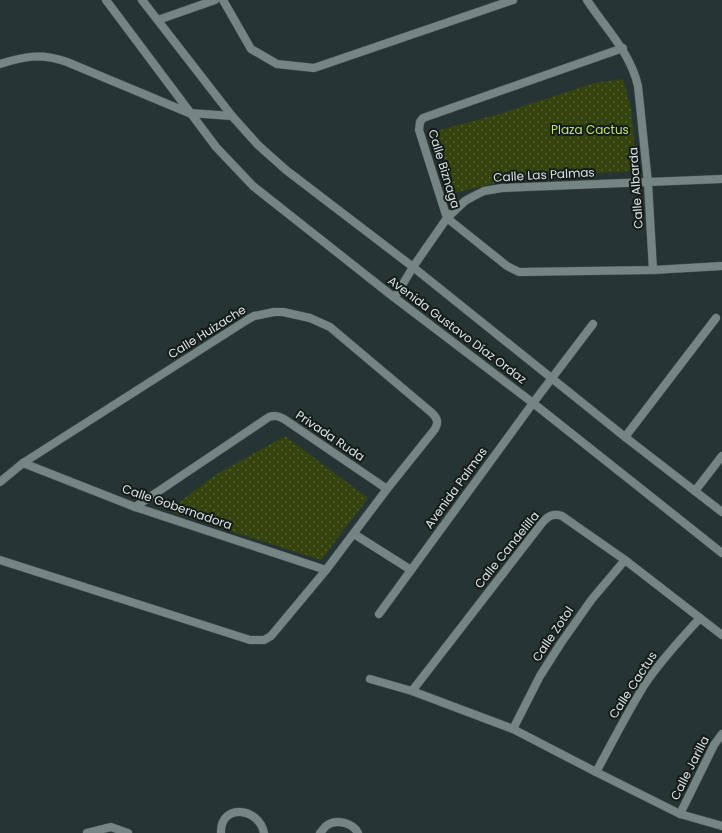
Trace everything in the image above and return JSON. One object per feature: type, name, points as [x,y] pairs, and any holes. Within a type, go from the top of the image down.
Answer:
[{"type":"street","name":"Avenida Gustavo Díaz Ordaz","points":[[106,0],[216,148],[253,186],[394,298],[533,403],[722,553]]},
{"type":"street","name":"Avenida Gustavo Díaz Ordaz","points":[[142,0],[232,116],[258,145],[286,170],[413,267],[625,437],[722,512]]},
{"type":"street","points":[[158,20],[215,0]]},
{"type":"street","points":[[223,0],[251,49],[277,64],[314,68],[513,0]]},
{"type":"street","name":"Calle Albarda","points":[[587,0],[623,48],[636,76],[648,183],[653,270]]},
{"type":"street","name":"Calle Biznaga","points":[[623,48],[423,118],[420,122],[419,130],[447,218],[507,266],[520,272],[653,270],[722,266]]},
{"type":"street","points":[[0,64],[30,56],[58,59],[189,113],[232,116]]},
{"type":"street","name":"Calle Las Palmas","points":[[394,298],[413,267],[447,218],[465,201],[484,191],[494,188],[722,179]]},
{"type":"street","name":"Calle Huizache","points":[[0,482],[23,463],[254,316],[274,312],[300,315],[330,327],[437,418],[438,421],[435,430],[387,490]]},
{"type":"street","points":[[625,437],[716,318]]},
{"type":"street","name":"Avenida Palmas","points":[[379,614],[552,377],[593,324]]},
{"type":"street","name":"Privada Ruda","points":[[135,507],[269,417],[278,416],[387,490]]},
{"type":"street","points":[[695,491],[722,456]]},
{"type":"street","name":"Calle Gobernadora","points":[[23,463],[135,507],[326,570]]},
{"type":"street","points":[[0,560],[250,640],[264,640],[271,636],[326,570],[387,490]]},
{"type":"street","name":"Calle Candelilla","points":[[412,691],[548,516],[562,516],[625,560],[722,636]]},
{"type":"street","points":[[354,534],[411,570]]},
{"type":"street","name":"Calle Zotol","points":[[513,729],[540,676],[561,643],[592,599],[625,560]]},
{"type":"street","name":"Calle Cactus","points":[[596,772],[646,683],[672,649],[700,618]]},
{"type":"street","points":[[370,678],[412,691],[513,729],[680,814],[722,826]]},
{"type":"street","name":"Calle Jarilla","points":[[680,814],[714,745],[722,734]]},
{"type":"street","points":[[221,833],[221,827],[225,818],[234,813],[242,812],[261,822],[264,833]]},
{"type":"street","points":[[320,833],[327,825],[336,822],[350,825],[356,829],[358,833]]},
{"type":"street","points":[[87,833],[111,827],[128,833]]},
{"type":"green space","name":"Plaza Cactus","points":[[623,79],[631,108],[635,149],[635,171],[519,177],[455,193],[436,131],[503,113],[594,83]]},
{"type":"green space","points":[[285,436],[368,498],[321,560],[168,511],[215,475]]}]
